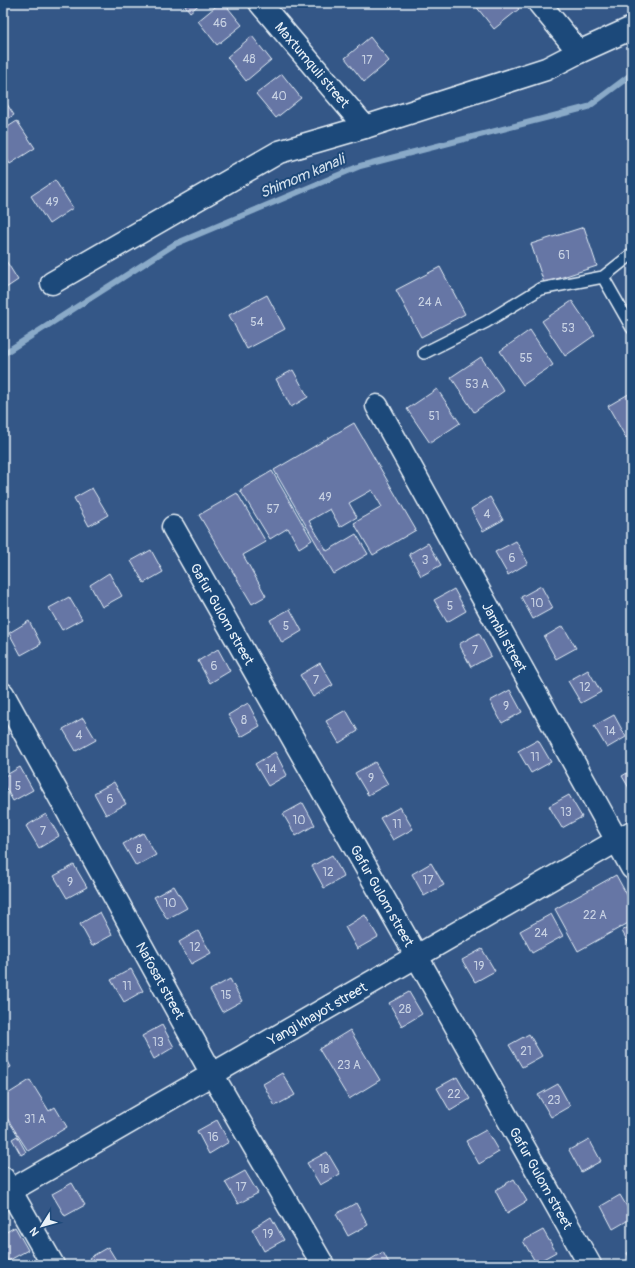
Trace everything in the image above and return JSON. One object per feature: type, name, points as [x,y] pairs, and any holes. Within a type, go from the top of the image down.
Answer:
[{"type":"street","name":"Maxtumquli street","points":[[260,3],[364,127]]},
{"type":"street","points":[[539,3],[579,52]]},
{"type":"street","points":[[52,283],[279,152],[364,127],[546,69],[632,28]]},
{"type":"street","name":"Jambil street","points":[[377,406],[624,836],[632,868]]},
{"type":"street","name":"Gafur Gulom street","points":[[173,527],[590,1265]]},
{"type":"street","name":"Nafosat street","points":[[3,694],[212,1074],[323,1265]]},
{"type":"street","name":"Yangi khayot street","points":[[5,1188],[212,1074],[417,957],[624,836]]},
{"type":"street","points":[[5,1188],[53,1265]]},
{"type":"lane","points":[[424,353],[486,322],[540,289],[603,277],[632,254]]},
{"type":"lane","points":[[603,277],[632,328]]},
{"type":"building","points":[[183,3],[201,3],[190,12]]},
{"type":"building","points":[[220,3],[224,3],[242,25],[217,45],[198,21]]},
{"type":"building","points":[[478,3],[514,3],[519,9],[494,29],[475,5]]},
{"type":"building","points":[[252,36],[271,60],[246,81],[227,57]]},
{"type":"building","points":[[370,37],[389,61],[364,82],[345,58]]},
{"type":"building","points":[[282,74],[301,98],[276,118],[256,94]]},
{"type":"building","points":[[3,98],[14,115],[3,122]]},
{"type":"building","points":[[17,121],[35,148],[10,164],[3,153],[3,130]]},
{"type":"building","points":[[55,180],[73,208],[49,224],[31,196]]},
{"type":"building","points":[[584,227],[597,266],[544,283],[531,244]]},
{"type":"building","points":[[3,256],[18,280],[3,290]]},
{"type":"building","points":[[440,267],[465,314],[421,337],[396,290]]},
{"type":"building","points":[[267,295],[285,329],[247,349],[229,315]]},
{"type":"building","points":[[572,301],[595,335],[565,356],[542,321]]},
{"type":"building","points":[[530,330],[553,365],[523,385],[500,351]]},
{"type":"building","points":[[481,357],[504,391],[474,412],[451,377]]},
{"type":"building","points":[[293,370],[308,397],[291,407],[276,379]]},
{"type":"building","points":[[437,389],[460,423],[430,443],[407,409]]},
{"type":"building","points":[[632,392],[632,435],[626,438],[608,406]]},
{"type":"building","points":[[354,423],[416,530],[373,555],[354,523],[382,507],[372,490],[349,503],[357,517],[340,527],[330,509],[309,521],[327,551],[356,534],[368,554],[334,574],[274,470]]},
{"type":"building","points":[[632,438],[632,448],[627,440]]},
{"type":"building","points":[[272,471],[312,540],[299,548],[288,528],[270,539],[240,490]]},
{"type":"building","points":[[92,488],[108,515],[89,526],[74,498]]},
{"type":"building","points":[[237,493],[266,542],[243,555],[266,596],[252,604],[199,515]]},
{"type":"building","points":[[490,497],[503,520],[483,531],[471,509]]},
{"type":"building","points":[[516,541],[528,563],[508,575],[495,552]]},
{"type":"building","points":[[428,543],[441,565],[421,576],[409,554]]},
{"type":"building","points":[[151,550],[163,572],[144,583],[131,561]]},
{"type":"building","points":[[109,573],[122,596],[102,607],[90,585]]},
{"type":"building","points":[[541,586],[553,608],[533,619],[521,597]]},
{"type":"building","points":[[454,589],[466,611],[447,622],[434,600]]},
{"type":"building","points":[[69,597],[82,619],[62,630],[49,608]]},
{"type":"building","points":[[290,609],[302,631],[282,643],[270,620]]},
{"type":"building","points":[[29,621],[41,644],[21,655],[9,633]]},
{"type":"building","points":[[563,626],[576,648],[556,659],[544,637]]},
{"type":"building","points":[[479,633],[491,656],[471,667],[459,644]]},
{"type":"building","points":[[218,649],[230,671],[210,683],[198,661]]},
{"type":"building","points":[[320,663],[333,685],[313,697],[300,675]]},
{"type":"building","points":[[588,670],[601,692],[581,703],[568,681]]},
{"type":"building","points":[[510,690],[522,712],[502,723],[490,701]]},
{"type":"building","points":[[248,703],[260,726],[241,737],[228,715]]},
{"type":"building","points":[[346,710],[358,731],[339,743],[326,721]]},
{"type":"building","points":[[614,715],[626,737],[607,748],[594,726]]},
{"type":"building","points":[[83,718],[96,740],[76,751],[63,729]]},
{"type":"building","points":[[538,740],[551,762],[531,773],[518,751]]},
{"type":"building","points":[[275,752],[287,775],[268,786],[255,764]]},
{"type":"building","points":[[375,762],[388,784],[368,795],[355,773]]},
{"type":"building","points":[[20,767],[33,790],[13,801],[3,783],[3,777]]},
{"type":"building","points":[[632,770],[632,793],[622,776]]},
{"type":"building","points":[[114,782],[126,804],[106,815],[94,793]]},
{"type":"building","points":[[569,795],[582,817],[562,828],[549,806]]},
{"type":"building","points":[[303,803],[315,825],[296,836],[283,814]]},
{"type":"building","points":[[400,807],[413,829],[393,840],[380,818]]},
{"type":"building","points":[[46,814],[59,836],[39,848],[26,826]]},
{"type":"building","points":[[143,833],[156,855],[136,866],[123,844]]},
{"type":"building","points":[[332,855],[344,877],[324,888],[312,866]]},
{"type":"building","points":[[431,863],[444,885],[424,896],[412,874]]},
{"type":"building","points":[[74,865],[87,887],[67,898],[54,876]]},
{"type":"building","points":[[616,875],[632,904],[632,921],[578,951],[555,909]]},
{"type":"building","points":[[174,886],[187,908],[167,919],[154,897]]},
{"type":"building","points":[[100,912],[112,935],[92,946],[80,924]]},
{"type":"building","points":[[551,914],[563,936],[532,953],[520,931]]},
{"type":"building","points":[[365,915],[378,937],[357,949],[345,927]]},
{"type":"building","points":[[632,925],[632,950],[622,931]]},
{"type":"building","points":[[198,931],[211,953],[191,964],[179,942]]},
{"type":"building","points":[[482,949],[495,971],[475,982],[462,960]]},
{"type":"building","points":[[131,969],[143,991],[124,1002],[111,980]]},
{"type":"building","points":[[230,979],[242,1001],[222,1012],[210,990]]},
{"type":"building","points":[[409,992],[422,1014],[402,1026],[389,1003]]},
{"type":"building","points":[[162,1025],[174,1047],[154,1059],[142,1036]]},
{"type":"building","points":[[350,1030],[380,1080],[349,1099],[319,1049]]},
{"type":"building","points":[[529,1034],[542,1056],[522,1067],[509,1045]]},
{"type":"building","points":[[3,1052],[11,1067],[3,1071]]},
{"type":"building","points":[[282,1073],[295,1095],[275,1106],[263,1084]]},
{"type":"building","points":[[457,1077],[470,1099],[450,1111],[437,1088]]},
{"type":"building","points":[[30,1080],[49,1111],[55,1107],[67,1127],[28,1151],[3,1112],[3,1097]]},
{"type":"building","points":[[558,1084],[570,1106],[551,1117],[538,1095]]},
{"type":"building","points":[[217,1120],[229,1142],[209,1154],[197,1131]]},
{"type":"building","points":[[486,1130],[499,1152],[479,1164],[466,1141]]},
{"type":"building","points":[[17,1136],[26,1152],[21,1155],[12,1139]]},
{"type":"building","points":[[589,1139],[601,1161],[581,1172],[569,1150]]},
{"type":"building","points":[[327,1152],[340,1174],[320,1185],[307,1163]]},
{"type":"building","points":[[245,1171],[258,1193],[238,1204],[225,1182]]},
{"type":"building","points":[[514,1179],[527,1201],[507,1213],[495,1190]]},
{"type":"building","points":[[72,1183],[85,1205],[65,1216],[52,1194]]},
{"type":"building","points":[[620,1195],[632,1215],[632,1218],[613,1229],[601,1206]]},
{"type":"building","points":[[356,1203],[368,1225],[348,1236],[336,1214]]},
{"type":"building","points":[[271,1217],[284,1240],[264,1251],[252,1229]]},
{"type":"building","points":[[15,1227],[28,1250],[8,1261],[3,1252],[3,1234]]},
{"type":"building","points":[[543,1230],[556,1252],[536,1263],[523,1241]]},
{"type":"building","points":[[108,1247],[119,1265],[93,1265],[89,1258]]},
{"type":"building","points":[[632,1250],[632,1263],[627,1253]]},
{"type":"building","points":[[383,1252],[390,1265],[363,1264]]},
{"type":"waterway","name":"Shimom kanali","points":[[3,354],[175,244],[360,166],[588,107],[632,74]]}]
